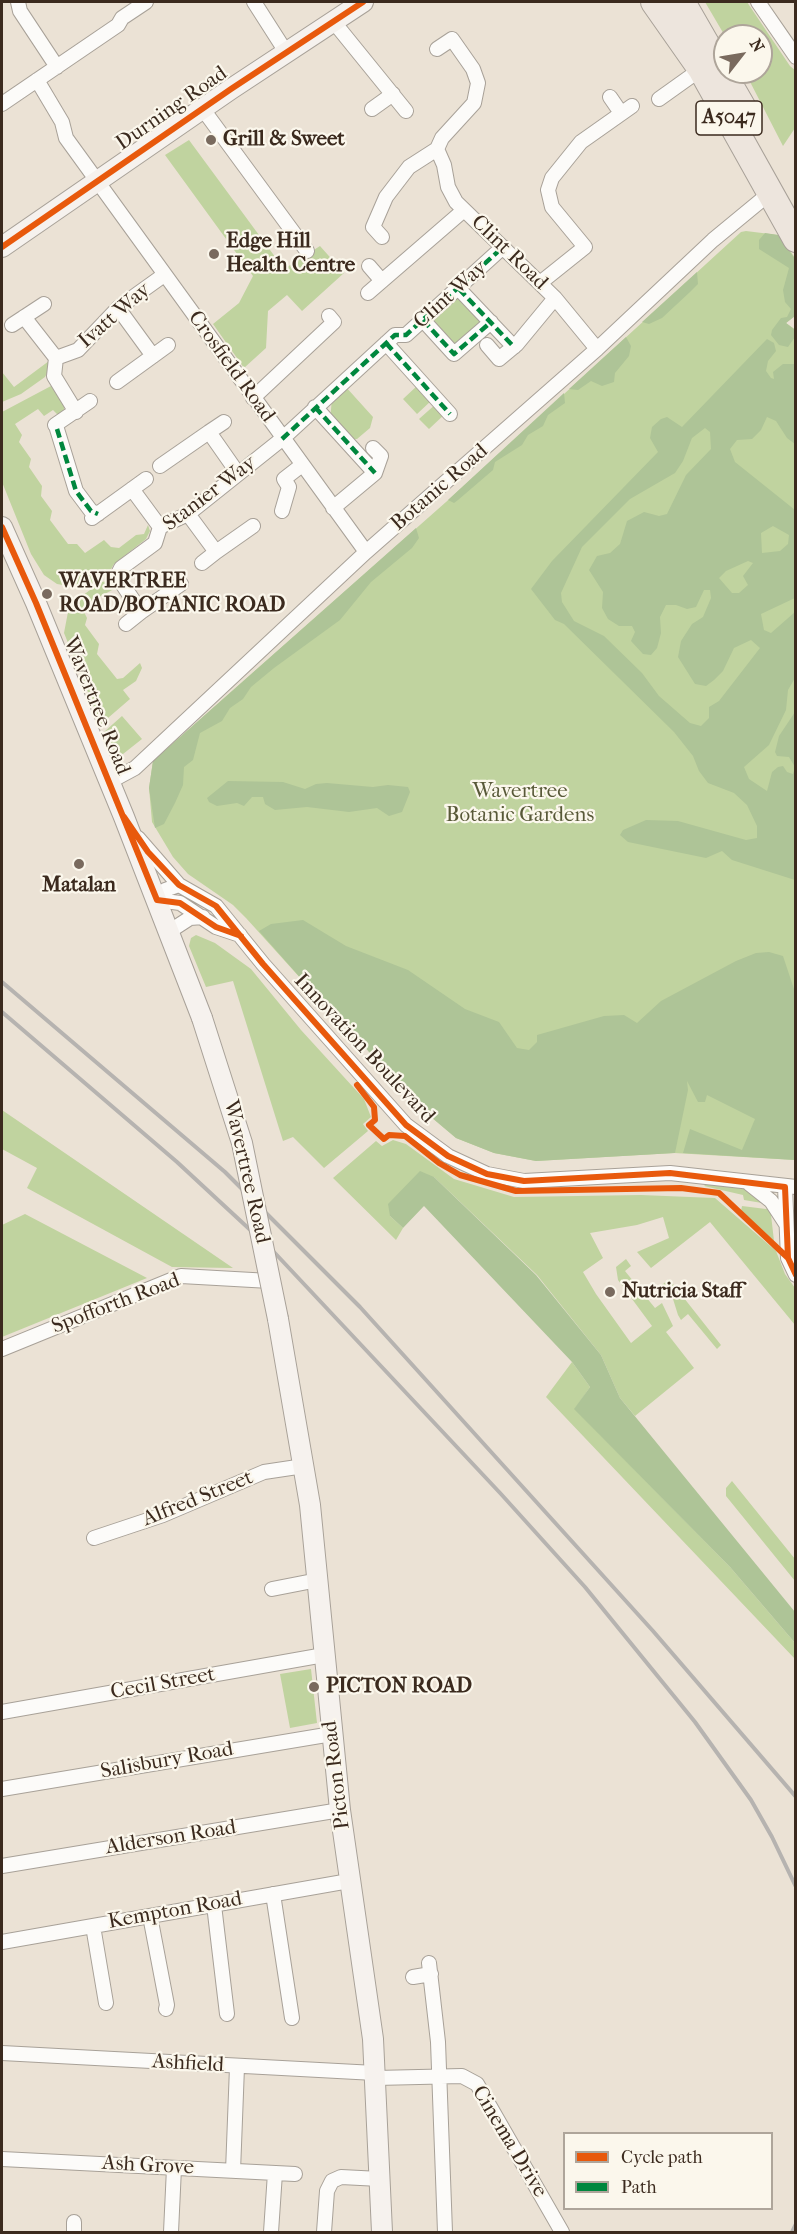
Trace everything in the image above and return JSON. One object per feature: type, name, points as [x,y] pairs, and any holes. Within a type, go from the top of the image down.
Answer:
[{"type":"highway","name":"A5047","points":[[654,2],[701,69],[795,239]]},
{"type":"highway","name":"A5047","points":[[682,2],[715,55],[795,210]]},
{"type":"main road","name":"Durning Road","points":[[2,247],[202,108],[363,2]]},
{"type":"main road","name":"Wavertree Road","points":[[2,527],[124,817],[202,1018],[242,1143],[278,1319]]},
{"type":"main road","name":"Picton Road","points":[[278,1319],[304,1466],[318,1580],[340,1810],[373,2039],[382,2232]]},
{"type":"street","points":[[18,2],[20,11],[57,67]]},
{"type":"street","points":[[2,104],[118,25],[122,18],[146,2]]},
{"type":"street","points":[[254,2],[286,52]]},
{"type":"street","points":[[758,2],[795,57]]},
{"type":"street","points":[[333,21],[406,111]]},
{"type":"street","points":[[382,237],[373,227],[386,197],[409,167],[437,149],[442,138],[474,104],[478,83],[473,69],[452,39],[437,49]]},
{"type":"street","points":[[659,99],[701,69]]},
{"type":"street","name":"Crosfield Road","points":[[37,80],[62,122],[66,138],[366,552]]},
{"type":"street","points":[[372,109],[393,94]]},
{"type":"street","points":[[540,283],[585,247],[552,207],[548,190],[552,178],[581,142],[627,110],[610,97]]},
{"type":"street","points":[[202,108],[307,250]]},
{"type":"street","name":"Clint Road","points":[[437,149],[452,195],[464,210],[555,298],[597,349]]},
{"type":"street","name":"Botanic Road","points":[[109,782],[135,768],[366,552],[597,349],[713,240],[770,193]]},
{"type":"street","points":[[368,293],[464,210]]},
{"type":"street","name":"Clint Way","points":[[315,408],[390,339],[406,336],[503,247]]},
{"type":"street","points":[[369,266],[382,281]]},
{"type":"street","name":"Ivatt Way","points":[[75,412],[54,374],[56,358],[78,350],[118,308],[164,275]]},
{"type":"street","points":[[459,289],[514,346]]},
{"type":"street","points":[[487,345],[499,359],[514,346],[555,298]]},
{"type":"street","points":[[44,304],[18,321],[56,358]]},
{"type":"street","points":[[118,308],[153,356]]},
{"type":"street","points":[[253,398],[334,322],[329,316]]},
{"type":"street","points":[[423,320],[454,354],[491,322]]},
{"type":"street","points":[[390,339],[450,414]]},
{"type":"street","points":[[117,382],[168,345]]},
{"type":"street","points":[[90,401],[56,426],[76,491],[94,516],[146,479]]},
{"type":"street","points":[[315,408],[375,473]]},
{"type":"street","name":"Stanier Way","points":[[141,612],[117,576],[121,568],[155,543],[160,527],[188,514],[237,472],[282,439],[315,408]]},
{"type":"street","points":[[160,466],[224,422]]},
{"type":"street","points":[[209,432],[237,472]]},
{"type":"street","points":[[333,508],[375,473],[381,456],[374,448]]},
{"type":"street","points":[[282,511],[289,487],[284,479],[302,465]]},
{"type":"street","points":[[132,489],[160,527]]},
{"type":"street","points":[[188,514],[216,552]]},
{"type":"street","points":[[202,563],[253,526]]},
{"type":"street","points":[[126,624],[181,584]]},
{"type":"street","name":"Innovation Boulevard","points":[[124,817],[148,852],[179,885],[216,906],[263,963],[406,1125],[448,1156],[487,1174],[524,1181],[670,1173],[790,1187]]},
{"type":"street","points":[[157,900],[165,890],[179,885]]},
{"type":"street","points":[[157,900],[180,903],[216,927],[242,936]]},
{"type":"street","points":[[170,931],[190,918],[203,917]]},
{"type":"street","points":[[747,1182],[771,1202],[787,1226]]},
{"type":"street","points":[[790,1187],[787,1226],[788,1258],[795,1275]]},
{"type":"street","name":"Spofforth Road","points":[[2,1349],[181,1276],[270,1281]]},
{"type":"street","name":"Alfred Street","points":[[94,1538],[163,1515],[264,1472],[304,1466]]},
{"type":"street","points":[[272,1590],[318,1580]]},
{"type":"street","name":"Cecil Street","points":[[2,1712],[324,1655]]},
{"type":"street","name":"Salisbury Road","points":[[2,1789],[332,1734]]},
{"type":"street","name":"Alderson Road","points":[[2,1866],[340,1810]]},
{"type":"street","name":"Kempton Road","points":[[2,1941],[349,1881]]},
{"type":"street","points":[[273,1894],[292,2018]]},
{"type":"street","points":[[214,1905],[228,2014]]},
{"type":"street","points":[[150,1916],[166,2009]]},
{"type":"street","points":[[93,1926],[106,2003]]},
{"type":"street","name":"Cinema Drive","points":[[412,1977],[430,1969],[440,2076],[445,2232]]},
{"type":"street","name":"Ashfield","points":[[2,2053],[376,2076]]},
{"type":"street","points":[[233,2171],[237,2067]]},
{"type":"street","name":"Cinema Drive","points":[[376,2076],[462,2076],[470,2079],[483,2092],[562,2232]]},
{"type":"street","name":"Ash Grove","points":[[2,2159],[295,2174]]},
{"type":"street","points":[[171,2232],[174,2168]]},
{"type":"street","points":[[272,2232],[275,2173]]},
{"type":"street","points":[[324,2232],[327,2191],[332,2181],[340,2177],[380,2179]]},
{"type":"green space","points":[[705,2],[747,2],[762,24],[718,24]]},
{"type":"green space","points":[[773,41],[795,70],[795,128],[783,146],[751,84],[773,84]]},
{"type":"green space","points":[[189,140],[284,269],[320,246],[344,273],[302,311],[287,295],[268,311],[266,348],[244,368],[213,324],[239,303],[253,276],[165,155]]},
{"type":"green space","name":"Wavertree Botanic Gardens","points":[[741,232],[778,235],[796,259],[795,316],[786,323],[796,330],[795,1160],[674,1153],[536,1161],[494,1153],[456,1138],[418,1106],[326,1000],[312,991],[246,918],[233,905],[188,874],[173,857],[152,822],[149,788],[153,761],[446,502]]},
{"type":"green space","points":[[765,233],[778,235],[795,259],[795,316],[786,323],[795,330],[795,337],[788,347],[779,345],[771,335],[781,318],[787,317],[791,309],[785,302],[783,290],[789,268],[759,249],[759,240]]},
{"type":"green space","points":[[697,272],[698,284],[662,318],[649,324],[642,322]]},
{"type":"green space","points":[[460,293],[487,323],[458,349],[431,324],[431,318]]},
{"type":"green space","points":[[626,337],[631,346],[629,356],[615,373],[614,382],[602,386],[591,381],[578,390],[569,389]]},
{"type":"green space","points":[[767,339],[774,343],[776,351],[768,361],[766,371],[771,378],[774,379],[773,372],[783,364],[795,364],[795,444],[787,438],[776,421],[767,417],[761,430],[752,439],[737,440],[730,449],[735,462],[795,510],[795,598],[761,614],[764,630],[771,633],[795,612],[795,678],[788,690],[786,710],[769,745],[744,767],[749,779],[767,791],[772,772],[783,766],[787,772],[793,774],[795,767],[795,880],[732,860],[722,851],[706,858],[628,842],[620,835],[623,830],[646,820],[678,821],[746,840],[757,838],[757,826],[747,805],[734,793],[708,783],[699,771],[693,756],[674,732],[564,624],[555,620],[531,589],[552,561],[658,452],[650,438],[652,427],[667,417],[682,427]],"holes":[[[705,428],[710,432],[711,449],[686,475],[667,514],[659,516],[644,512],[627,521],[620,544],[610,553],[597,556],[589,570],[603,592],[602,608],[608,619],[619,626],[632,626],[635,632],[631,641],[643,654],[651,655],[657,648],[661,633],[660,617],[666,605],[676,605],[687,609],[696,607],[704,590],[710,590],[711,598],[703,617],[692,624],[681,641],[678,657],[695,684],[706,686],[714,680],[723,671],[734,648],[751,640],[760,648],[719,701],[709,707],[709,718],[701,726],[690,723],[659,696],[642,673],[604,636],[574,621],[562,602],[561,593],[582,547],[630,499],[675,473],[683,461],[692,438]],[[773,526],[789,535],[788,544],[780,551],[762,553],[761,533]],[[748,561],[753,563],[743,576],[748,585],[739,593],[732,593],[719,578],[726,571]]]},
{"type":"green space","points":[[49,361],[50,367],[45,377],[21,394],[2,402],[2,372],[14,387]]},
{"type":"green space","points":[[418,385],[432,400],[417,414],[403,399]]},
{"type":"green space","points":[[51,386],[65,407],[60,417],[53,410],[44,416],[38,409],[15,424],[22,435],[19,442],[31,459],[29,467],[42,486],[41,496],[52,511],[50,520],[68,544],[77,544],[85,553],[104,540],[111,547],[119,548],[136,535],[144,534],[148,525],[150,531],[146,539],[114,564],[108,574],[90,584],[75,587],[57,584],[44,575],[31,554],[2,482],[2,412]]},
{"type":"green space","points":[[345,386],[373,417],[370,428],[357,439],[351,439],[330,421],[332,398]]},
{"type":"green space","points":[[564,393],[565,403],[548,415],[543,426],[528,435],[522,445],[495,462],[493,470],[458,500],[454,503],[448,500]]},
{"type":"green space","points":[[437,403],[446,413],[429,429],[419,419]]},
{"type":"green space","points":[[416,528],[419,538],[412,548],[371,582],[340,620],[251,687],[243,699],[230,708],[222,721],[200,733],[193,760],[184,767],[183,785],[175,803],[164,824],[155,828],[149,788],[153,761]]},
{"type":"green space","points":[[108,581],[114,589],[84,605],[83,610],[87,618],[85,625],[99,644],[97,654],[117,679],[123,678],[140,663],[142,668],[136,681],[123,690],[130,699],[101,724],[64,633],[68,612],[75,601],[101,582]]},
{"type":"green space","points":[[795,712],[795,767],[789,757],[777,756],[775,752],[779,736]]},
{"type":"green space","points":[[122,716],[142,739],[123,754],[116,755],[104,732]]},
{"type":"green space","points":[[228,781],[283,782],[305,789],[316,784],[327,783],[373,787],[388,785],[408,787],[410,792],[402,812],[389,816],[377,808],[349,812],[307,807],[275,810],[265,804],[263,797],[252,797],[244,806],[237,803],[217,806],[209,802],[207,798]]},
{"type":"green space","points":[[303,920],[346,946],[408,970],[465,1009],[499,1022],[517,1048],[529,1050],[537,1042],[537,1035],[604,1016],[624,1015],[637,1023],[661,1001],[736,961],[756,953],[769,952],[783,956],[795,992],[795,1160],[683,1153],[690,1129],[742,1150],[755,1119],[707,1095],[705,1102],[698,1102],[687,1081],[688,1090],[675,1153],[536,1161],[494,1153],[456,1138],[418,1106],[388,1075],[326,1000],[312,991],[259,931],[271,924]]},
{"type":"green space","points":[[196,935],[215,943],[251,969],[301,1030],[364,1099],[371,1117],[363,1124],[368,1131],[324,1168],[293,1137],[283,1141],[233,981],[206,987],[189,946],[191,938]]},
{"type":"green space","points":[[2,1110],[233,1268],[172,1267],[27,1188],[37,1168],[2,1149]]},
{"type":"green space","points":[[393,1140],[406,1144],[454,1179],[514,1197],[641,1195],[715,1198],[776,1251],[785,1274],[795,1288],[795,1325],[710,1222],[651,1268],[637,1252],[669,1238],[663,1217],[637,1225],[590,1233],[603,1258],[583,1272],[631,1343],[652,1326],[618,1280],[616,1267],[626,1259],[631,1266],[625,1271],[655,1308],[662,1303],[673,1326],[666,1332],[694,1368],[635,1416],[620,1398],[601,1355],[537,1275],[434,1177],[390,1216],[403,1228],[396,1240],[333,1178],[376,1141],[382,1146]]},
{"type":"green space","points":[[420,1171],[434,1177],[536,1275],[601,1355],[620,1398],[795,1612],[795,1643],[730,1567],[574,1409],[590,1387],[572,1362],[424,1206],[403,1228],[390,1216],[388,1204]]},
{"type":"green space","points":[[707,1183],[744,1189],[764,1199],[762,1203],[744,1200],[743,1195],[704,1186]]},
{"type":"green space","points":[[742,1206],[766,1209],[770,1206],[774,1241],[741,1211]]},
{"type":"green space","points":[[25,1214],[147,1278],[2,1337],[2,1225]]},
{"type":"green space","points":[[669,1279],[721,1345],[717,1349],[688,1314],[681,1320],[673,1299],[662,1285]]},
{"type":"green space","points":[[572,1362],[590,1387],[575,1409],[730,1567],[795,1643],[795,1659],[546,1397]]},
{"type":"green space","points":[[732,1481],[795,1559],[795,1581],[726,1496],[726,1488]]},
{"type":"green space","points":[[311,1669],[317,1723],[290,1728],[280,1674]]},
{"type":"railway","points":[[2,982],[225,1172],[360,1307],[653,1631],[796,1797]]},
{"type":"railway","points":[[2,1012],[177,1162],[273,1251],[501,1494],[585,1587],[695,1722],[751,1800],[796,1887]]},
{"type":"railway","points":[[792,2232],[796,2224]]},
{"type":"marked path","points":[[282,439],[395,335],[406,335],[503,247]]},
{"type":"marked path","points":[[459,289],[514,347]]},
{"type":"marked path","points":[[423,320],[454,354],[491,322]]},
{"type":"marked path","points":[[386,343],[450,414]]},
{"type":"marked path","points":[[315,407],[375,473]]},
{"type":"marked path","points":[[57,429],[76,491],[91,511],[98,514]]},
{"type":"cycle path","points":[[2,247],[231,89],[363,2]]},
{"type":"cycle path","points":[[2,527],[36,603],[157,900],[180,903],[216,927],[241,936]]},
{"type":"cycle path","points":[[124,817],[148,852],[179,885],[216,906],[263,964],[406,1125],[448,1156],[487,1174],[524,1181],[670,1173],[785,1187],[788,1258],[796,1275]]},
{"type":"cycle path","points":[[357,1085],[374,1107],[375,1120],[369,1125],[384,1139],[389,1135],[405,1136],[439,1163],[460,1175],[516,1191],[681,1188],[719,1193],[788,1258]]},
{"type":"place","name":"Grill & Sweet","points":[[211,140]]},
{"type":"place","name":"Edge Hill Health Centre","points":[[214,254]]},
{"type":"place","name":"WAVERTREE ROAD/BOTANIC ROAD","points":[[47,594]]},
{"type":"place","name":"Matalan","points":[[79,864]]},
{"type":"place","name":"Nutricia Staff","points":[[610,1292]]},
{"type":"place","name":"PICTON ROAD","points":[[314,1687]]}]
